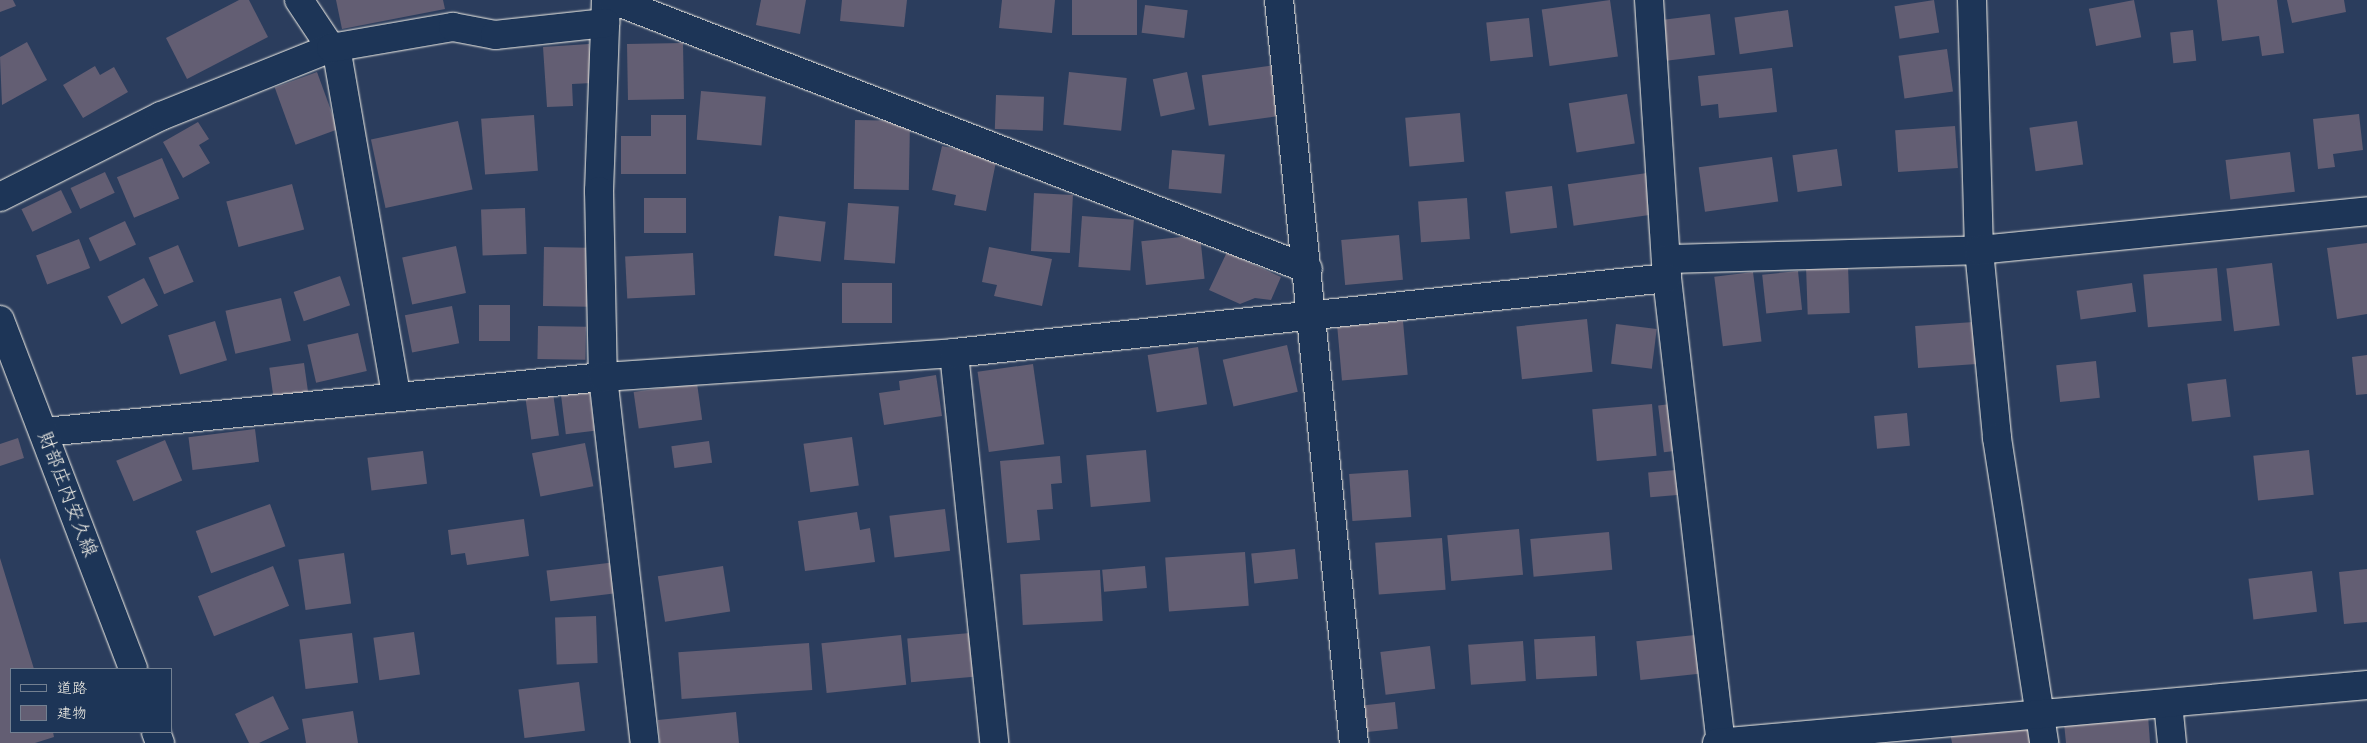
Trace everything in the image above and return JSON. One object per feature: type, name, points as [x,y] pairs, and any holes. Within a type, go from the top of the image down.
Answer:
[{"type":"street","points":[[299,0],[333,48],[396,396]]},
{"type":"street","points":[[1279,0],[1313,318],[1354,743]]},
{"type":"street","points":[[1649,0],[1667,268],[1721,743]]},
{"type":"street","points":[[1972,0],[1979,250],[1997,438],[2044,743]]},
{"type":"street","points":[[608,8],[599,191],[603,377],[645,743]]},
{"type":"street","points":[[0,198],[161,116],[333,48],[453,28],[495,35],[608,8],[1308,269]]},
{"type":"street","points":[[45,432],[603,377],[954,353],[1313,318],[1667,268],[1979,250],[2367,212]]},
{"type":"street","name":"財部庄内安久線","points":[[0,320],[45,432],[133,668]]},
{"type":"street","points":[[954,353],[994,743]]},
{"type":"street","points":[[1717,743],[2367,685]]},
{"type":"street","points":[[2168,702],[2172,743]]},
{"type":"building","points":[[0,0],[13,0],[16,6],[0,12]]},
{"type":"building","points":[[239,0],[249,0],[268,37],[187,79],[166,38]]},
{"type":"building","points":[[336,0],[443,0],[445,9],[342,29]]},
{"type":"building","points":[[761,0],[806,0],[800,34],[756,25]]},
{"type":"building","points":[[842,0],[907,0],[904,27],[840,21]]},
{"type":"building","points":[[1002,0],[1055,0],[1052,33],[999,28]]},
{"type":"building","points":[[1072,0],[1137,0],[1137,35],[1072,35]]},
{"type":"building","points":[[1610,0],[1618,56],[1550,66],[1542,10]]},
{"type":"building","points":[[1934,0],[1939,33],[1900,39],[1894,6]]},
{"type":"building","points":[[2134,0],[2141,37],[2096,46],[2089,9]]},
{"type":"building","points":[[2217,0],[2277,0],[2284,53],[2262,56],[2259,36],[2222,41]]},
{"type":"building","points":[[2287,0],[2344,0],[2346,12],[2292,23]]},
{"type":"building","points":[[1145,5],[1188,10],[1184,38],[1142,33]]},
{"type":"building","points":[[1788,10],[1793,47],[1740,54],[1735,18]]},
{"type":"building","points":[[1710,14],[1715,55],[1662,61],[1657,20]]},
{"type":"building","points":[[1529,18],[1533,57],[1490,61],[1486,22]]},
{"type":"building","points":[[2193,30],[2196,61],[2173,63],[2170,32]]},
{"type":"building","points":[[27,42],[47,80],[2,105],[0,57]]},
{"type":"building","points":[[683,43],[684,99],[628,100],[627,44]]},
{"type":"building","points":[[589,44],[592,83],[572,84],[573,106],[547,107],[543,47]]},
{"type":"building","points":[[1947,49],[1953,92],[1904,98],[1898,56]]},
{"type":"building","points":[[1275,65],[1282,116],[1209,126],[1202,75]]},
{"type":"building","points":[[95,66],[100,75],[114,67],[128,92],[83,118],[63,85]]},
{"type":"building","points":[[1772,68],[1777,112],[1719,118],[1718,104],[1701,106],[1698,76]]},
{"type":"building","points":[[317,72],[338,129],[296,145],[275,87]]},
{"type":"building","points":[[1069,72],[1127,78],[1121,131],[1063,125]]},
{"type":"building","points":[[1187,72],[1195,109],[1161,116],[1153,79]]},
{"type":"building","points":[[701,91],[766,97],[761,145],[697,140]]},
{"type":"building","points":[[1627,94],[1635,143],[1577,153],[1569,103]]},
{"type":"building","points":[[996,95],[1044,97],[1043,131],[995,129]]},
{"type":"building","points":[[1460,113],[1464,162],[1409,167],[1405,118]]},
{"type":"building","points":[[2359,114],[2363,150],[2333,154],[2335,167],[2318,169],[2313,119]]},
{"type":"building","points":[[534,115],[538,171],[485,175],[481,119]]},
{"type":"building","points":[[651,115],[686,115],[686,174],[621,174],[621,136],[651,136]]},
{"type":"building","points":[[855,120],[910,121],[909,190],[854,189]]},
{"type":"building","points":[[458,121],[473,189],[385,208],[371,140]]},
{"type":"building","points":[[2077,121],[2083,165],[2036,171],[2029,128]]},
{"type":"building","points":[[198,122],[209,139],[199,145],[210,163],[183,178],[163,142]]},
{"type":"building","points":[[1955,126],[1958,168],[1898,172],[1895,130]]},
{"type":"building","points":[[942,146],[997,157],[986,211],[954,205],[956,195],[932,190]]},
{"type":"building","points":[[1837,149],[1842,186],[1798,192],[1792,155]]},
{"type":"building","points":[[1172,150],[1225,155],[1221,193],[1169,189]]},
{"type":"building","points":[[2290,152],[2295,192],[2230,200],[2225,160]]},
{"type":"building","points":[[1772,157],[1778,202],[1705,212],[1699,167]]},
{"type":"building","points":[[162,158],[179,199],[134,218],[117,177]]},
{"type":"building","points":[[105,172],[115,193],[80,209],[71,188]]},
{"type":"building","points":[[1647,173],[1653,215],[1574,226],[1568,184]]},
{"type":"building","points":[[292,184],[304,229],[238,247],[226,202]]},
{"type":"building","points":[[1552,186],[1557,228],[1510,233],[1505,192]]},
{"type":"building","points":[[61,190],[72,212],[32,232],[21,209]]},
{"type":"building","points":[[1034,193],[1073,195],[1070,253],[1031,251]]},
{"type":"building","points":[[644,198],[686,198],[686,233],[644,233]]},
{"type":"building","points":[[1467,198],[1470,239],[1421,242],[1418,201]]},
{"type":"building","points":[[848,203],[899,207],[895,263],[844,260]]},
{"type":"building","points":[[525,208],[527,254],[483,256],[481,210]]},
{"type":"building","points":[[779,216],[826,222],[821,261],[774,256]]},
{"type":"building","points":[[1082,216],[1134,220],[1130,271],[1078,267]]},
{"type":"building","points":[[125,221],[136,245],[100,261],[89,238]]},
{"type":"building","points":[[1200,235],[1205,279],[1146,285],[1141,241]]},
{"type":"building","points":[[1399,235],[1403,280],[1345,285],[1341,240]]},
{"type":"building","points":[[79,239],[90,268],[47,284],[36,255]]},
{"type":"building","points":[[2367,243],[2367,314],[2337,319],[2327,248]]},
{"type":"building","points":[[178,245],[194,282],[164,294],[149,258]]},
{"type":"building","points":[[456,246],[466,293],[412,304],[402,257]]},
{"type":"building","points":[[544,247],[589,248],[588,307],[543,306]]},
{"type":"building","points":[[989,247],[1052,259],[1042,306],[994,296],[997,285],[982,282]]},
{"type":"building","points":[[1227,252],[1281,277],[1271,300],[1255,298],[1240,304],[1209,290]]},
{"type":"building","points":[[693,253],[695,295],[627,299],[625,257]]},
{"type":"building","points":[[2272,263],[2280,326],[2234,331],[2226,269]]},
{"type":"building","points":[[1848,265],[1850,313],[1808,314],[1806,266]]},
{"type":"building","points":[[2217,268],[2222,321],[2148,327],[2143,274]]},
{"type":"building","points":[[1798,271],[1802,310],[1766,314],[1762,275]]},
{"type":"building","points":[[1753,272],[1762,341],[1723,346],[1714,277]]},
{"type":"building","points":[[340,276],[350,305],[304,321],[294,292]]},
{"type":"building","points":[[144,278],[158,306],[122,324],[107,297]]},
{"type":"building","points":[[842,283],[892,283],[892,323],[842,323]]},
{"type":"building","points":[[2132,283],[2136,312],[2081,320],[2077,291]]},
{"type":"building","points":[[281,298],[291,341],[235,354],[225,311]]},
{"type":"building","points":[[479,305],[510,305],[510,341],[479,341]]},
{"type":"building","points":[[452,306],[459,343],[412,352],[405,315]]},
{"type":"building","points":[[1587,319],[1593,372],[1522,379],[1516,326]]},
{"type":"building","points":[[215,321],[227,360],[180,375],[168,335]]},
{"type":"building","points":[[1403,321],[1408,375],[1342,381],[1337,327]]},
{"type":"building","points":[[1974,322],[1977,364],[1918,368],[1915,326]]},
{"type":"building","points":[[1616,324],[1657,329],[1652,369],[1611,364]]},
{"type":"building","points":[[538,326],[586,327],[585,360],[537,359]]},
{"type":"building","points":[[358,333],[367,371],[316,383],[307,345]]},
{"type":"building","points":[[1287,345],[1298,392],[1233,407],[1223,360]]},
{"type":"building","points":[[1198,347],[1207,404],[1157,412],[1148,355]]},
{"type":"building","points":[[2367,355],[2367,394],[2356,395],[2352,357]]},
{"type":"building","points":[[2096,361],[2100,398],[2060,402],[2056,365]]},
{"type":"building","points":[[304,363],[308,393],[274,398],[269,368]]},
{"type":"building","points":[[1033,364],[1044,444],[989,452],[978,372]]},
{"type":"building","points":[[936,375],[942,416],[884,425],[879,393],[900,390],[899,381]]},
{"type":"building","points":[[2226,379],[2231,417],[2192,421],[2187,384]]},
{"type":"building","points":[[697,383],[702,420],[639,429],[634,392]]},
{"type":"building","points":[[589,385],[595,431],[566,434],[560,389]]},
{"type":"building","points":[[553,393],[559,436],[531,439],[525,397]]},
{"type":"building","points":[[1679,403],[1685,450],[1664,452],[1658,406]]},
{"type":"building","points":[[1652,404],[1657,456],[1597,461],[1592,409]]},
{"type":"building","points":[[1907,413],[1910,446],[1877,449],[1874,416]]},
{"type":"building","points":[[255,429],[259,462],[193,470],[188,437]]},
{"type":"building","points":[[852,437],[859,486],[810,492],[803,444]]},
{"type":"building","points":[[18,438],[24,458],[0,466],[0,444]]},
{"type":"building","points":[[165,440],[182,481],[133,501],[116,461]]},
{"type":"building","points":[[709,441],[712,463],[674,468],[671,446]]},
{"type":"building","points":[[585,443],[593,486],[540,496],[532,453]]},
{"type":"building","points":[[1146,450],[1151,502],[1091,507],[1086,455]]},
{"type":"building","points":[[2309,450],[2314,495],[2258,501],[2253,456]]},
{"type":"building","points":[[423,451],[427,484],[371,491],[367,458]]},
{"type":"building","points":[[1060,456],[1062,483],[1051,484],[1053,509],[1037,510],[1040,540],[1007,543],[1000,461]]},
{"type":"building","points":[[1687,469],[1689,494],[1650,497],[1648,472]]},
{"type":"building","points":[[1408,470],[1411,517],[1352,521],[1349,474]]},
{"type":"building","points":[[270,504],[285,546],[211,573],[196,531]]},
{"type":"building","points":[[945,509],[950,551],[895,558],[889,516]]},
{"type":"building","points":[[857,512],[860,530],[870,528],[875,562],[805,571],[798,521]]},
{"type":"building","points":[[524,519],[529,556],[467,565],[465,553],[451,555],[448,530]]},
{"type":"building","points":[[1519,529],[1523,575],[1451,581],[1447,535]]},
{"type":"building","points":[[1609,532],[1612,570],[1534,577],[1530,539]]},
{"type":"building","points":[[1442,538],[1446,590],[1379,595],[1375,543]]},
{"type":"building","points":[[1295,549],[1298,579],[1254,583],[1251,554]]},
{"type":"building","points":[[1245,552],[1249,606],[1169,611],[1165,558]]},
{"type":"building","points":[[344,553],[351,604],[306,610],[298,559]]},
{"type":"building","points":[[0,558],[34,668],[10,668],[10,733],[53,733],[54,737],[35,743],[0,743]]},
{"type":"building","points":[[616,562],[620,593],[550,601],[547,571]]},
{"type":"building","points":[[273,566],[289,606],[214,636],[198,596]]},
{"type":"building","points":[[723,566],[730,611],[665,622],[658,576]]},
{"type":"building","points":[[1145,566],[1147,588],[1104,592],[1102,570]]},
{"type":"building","points":[[2367,569],[2367,622],[2344,624],[2339,572]]},
{"type":"building","points":[[1100,570],[1103,621],[1023,625],[1020,574]]},
{"type":"building","points":[[2312,571],[2317,612],[2253,619],[2248,579]]},
{"type":"building","points":[[596,616],[598,663],[557,664],[555,617]]},
{"type":"building","points":[[414,632],[420,675],[379,680],[373,638]]},
{"type":"building","points":[[352,633],[358,683],[305,689],[299,639]]},
{"type":"building","points":[[970,633],[974,677],[911,682],[907,638]]},
{"type":"building","points":[[901,635],[906,685],[827,693],[821,643]]},
{"type":"building","points":[[1695,635],[1699,674],[1640,680],[1636,641]]},
{"type":"building","points":[[1595,636],[1597,676],[1536,679],[1534,639]]},
{"type":"building","points":[[1523,641],[1526,681],[1471,685],[1468,645]]},
{"type":"building","points":[[809,643],[812,690],[682,699],[678,652]]},
{"type":"building","points":[[1430,646],[1435,689],[1386,695],[1380,652]]},
{"type":"building","points":[[579,682],[585,731],[524,738],[518,689]]},
{"type":"building","points":[[273,696],[289,729],[259,743],[249,743],[235,714]]},
{"type":"building","points":[[1395,702],[1398,729],[1365,732],[1362,705]]},
{"type":"building","points":[[353,711],[358,743],[306,743],[302,719]]},
{"type":"building","points":[[736,712],[739,743],[660,743],[658,720]]},
{"type":"building","points":[[2148,715],[2150,743],[2066,743],[2064,723]]},
{"type":"building","points":[[2031,721],[2034,743],[1952,743],[1950,732]]}]
